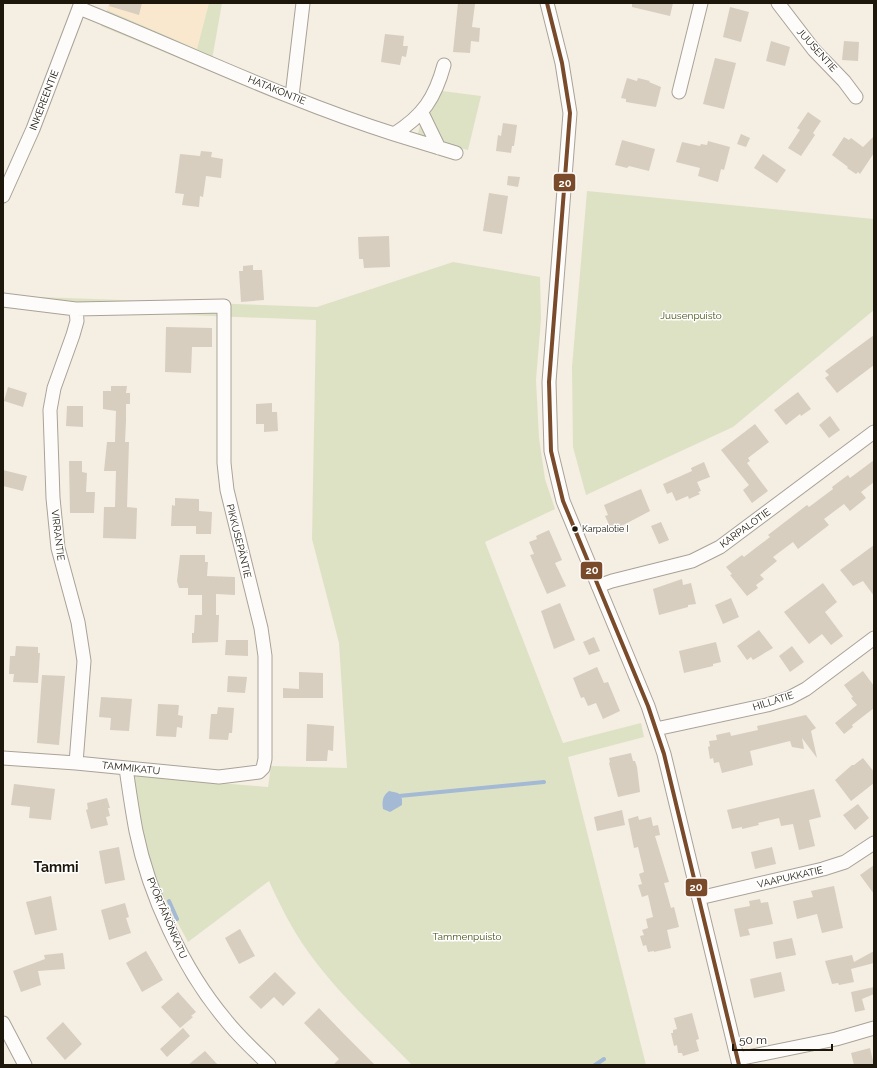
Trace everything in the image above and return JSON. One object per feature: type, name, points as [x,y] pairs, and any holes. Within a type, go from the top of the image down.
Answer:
[{"type":"street","points":[[292,96],[303,3]]},
{"type":"street","points":[[547,3],[562,64],[570,112],[549,382],[551,451],[563,501],[656,729],[700,898],[739,1062],[874,1028]]},
{"type":"street","points":[[679,92],[701,3]]},
{"type":"street","name":"JUUSENTIE","points":[[778,3],[814,50],[840,76],[856,97]]},
{"type":"street","name":"HATAKONTIE","points":[[80,6],[362,124],[456,153]]},
{"type":"street","name":"INKEREENTIE","points":[[3,196],[33,129],[80,6]]},
{"type":"street","points":[[394,134],[422,113],[435,93],[444,65]]},
{"type":"street","points":[[422,113],[439,148]]},
{"type":"street","points":[[3,300],[76,309]]},
{"type":"street","name":"PIKKUSEPÄNTIE","points":[[76,309],[224,306],[224,463],[227,490],[260,628],[265,656],[265,759],[263,768],[259,772]]},
{"type":"street","name":"VIRRANTIE","points":[[76,309],[77,321],[54,388],[50,410],[53,498],[58,548],[78,622],[84,662],[76,763]]},
{"type":"street","name":"KARPALOTIE","points":[[598,586],[612,581],[692,561],[720,547],[874,432]]},
{"type":"street","name":"HILLATIE","points":[[656,729],[767,705],[789,698],[806,689],[874,638]]},
{"type":"street","name":"TAMMIKATU","points":[[3,758],[76,763],[219,777],[259,772]]},
{"type":"street","name":"PYÖRTÄNÖNKATU","points":[[126,768],[136,832],[150,879],[176,943],[197,981],[211,1001],[226,1020],[269,1065]]},
{"type":"street","name":"VAAPUKKATIE","points":[[700,898],[823,870],[845,862],[874,843]]},
{"type":"street","points":[[3,1023],[25,1065]]},
{"type":"shaded area","points":[[109,3],[209,3],[197,49],[107,10]]},
{"type":"green space","points":[[209,3],[222,3],[210,71],[101,26],[107,10],[197,49]]},
{"type":"green space","points":[[442,91],[481,96],[468,150],[417,138],[421,121]]},
{"type":"green space","name":"Juusenpuisto","points":[[587,191],[874,219],[874,310],[733,427],[586,495],[573,447],[572,367]]},
{"type":"green space","name":"Tammenpuisto","points":[[453,262],[540,277],[541,319],[536,380],[539,438],[545,479],[555,509],[485,542],[563,743],[641,723],[644,737],[568,757],[646,1065],[412,1065],[326,976],[293,928],[269,881],[188,942],[160,890],[146,846],[133,776],[268,787],[271,766],[347,768],[339,643],[312,539],[316,320],[3,308],[3,294],[9,296],[317,307]]},
{"type":"water","points":[[389,791],[398,793],[402,799],[402,805],[390,812],[383,809],[383,799]]},
{"type":"building","points":[[110,3],[142,3],[139,15],[109,6]]},
{"type":"building","points":[[458,3],[475,4],[472,27],[480,28],[479,42],[471,41],[470,53],[453,52]]},
{"type":"building","points":[[632,3],[673,3],[670,16],[632,7]]},
{"type":"building","points":[[730,7],[749,12],[741,42],[723,37]]},
{"type":"building","points":[[385,34],[404,36],[403,46],[408,46],[406,57],[402,56],[400,65],[381,62]]},
{"type":"building","points":[[771,41],[790,47],[785,66],[766,61]]},
{"type":"building","points":[[844,41],[859,42],[858,61],[842,60]]},
{"type":"building","points":[[715,58],[736,63],[724,109],[703,104]]},
{"type":"building","points":[[627,78],[637,81],[638,78],[650,81],[649,82],[661,87],[656,107],[626,102],[626,99],[621,98]]},
{"type":"building","points":[[808,112],[821,121],[813,133],[815,135],[801,156],[788,148],[800,130],[797,128]]},
{"type":"building","points":[[503,123],[517,125],[514,146],[512,146],[511,153],[496,151],[498,135],[501,136]]},
{"type":"building","points":[[741,134],[750,138],[746,147],[737,144]]},
{"type":"building","points":[[874,136],[874,153],[860,174],[858,172],[856,174],[847,168],[848,167],[832,155],[844,137],[849,140],[851,138],[863,147]]},
{"type":"building","points":[[622,140],[655,149],[649,171],[629,166],[627,168],[615,165]]},
{"type":"building","points":[[708,141],[730,147],[724,170],[721,169],[718,182],[698,176],[700,168],[676,162],[682,142],[700,146],[701,144],[707,145]]},
{"type":"building","points":[[201,151],[212,152],[211,157],[223,159],[221,178],[206,176],[203,197],[200,196],[199,207],[182,205],[184,194],[175,193],[180,154],[200,156]]},
{"type":"building","points":[[763,154],[786,170],[777,183],[754,168]]},
{"type":"building","points":[[508,176],[520,177],[518,187],[507,185]]},
{"type":"building","points":[[489,193],[508,196],[502,234],[483,231]]},
{"type":"building","points":[[389,236],[390,267],[364,268],[363,259],[359,259],[358,237]]},
{"type":"building","points":[[253,265],[253,270],[262,270],[264,300],[241,302],[239,271],[243,271],[243,266]]},
{"type":"building","points":[[166,327],[212,328],[212,347],[192,347],[191,373],[165,372]]},
{"type":"building","points":[[874,335],[874,365],[837,393],[825,378],[829,375],[825,371]]},
{"type":"building","points":[[111,386],[127,386],[126,393],[130,393],[130,404],[126,404],[125,442],[129,442],[127,507],[137,508],[136,539],[103,538],[104,507],[115,507],[116,471],[104,471],[107,442],[115,442],[116,411],[103,409],[103,391],[111,391]]},
{"type":"building","points":[[8,387],[27,393],[23,407],[4,401]]},
{"type":"building","points":[[798,392],[811,409],[801,416],[800,414],[786,425],[774,410]]},
{"type":"building","points":[[272,403],[272,412],[277,412],[278,431],[264,432],[264,424],[256,424],[256,404]]},
{"type":"building","points":[[67,406],[83,406],[83,427],[66,426]]},
{"type":"building","points":[[830,416],[840,430],[829,438],[819,425]]},
{"type":"building","points":[[755,424],[769,442],[748,458],[750,461],[747,463],[768,491],[752,503],[743,490],[749,485],[721,450]]},
{"type":"building","points":[[874,460],[874,482],[861,492],[866,498],[850,511],[844,504],[824,519],[829,525],[798,549],[793,542],[773,557],[777,561],[760,575],[764,579],[756,585],[758,588],[747,596],[730,575],[732,574],[726,567],[742,555],[744,557],[770,537],[768,535],[807,505],[809,507],[833,489],[832,487],[848,475],[850,478]]},
{"type":"building","points":[[69,461],[82,461],[82,472],[87,473],[86,492],[95,492],[94,513],[70,513]]},
{"type":"building","points":[[704,462],[710,477],[697,482],[701,491],[698,492],[700,494],[689,499],[688,496],[676,501],[672,492],[667,494],[663,484],[692,471],[691,468]]},
{"type":"building","points":[[3,470],[27,476],[23,491],[3,486]]},
{"type":"building","points":[[641,489],[650,511],[612,531],[605,516],[608,515],[604,505]]},
{"type":"building","points":[[175,498],[199,499],[199,511],[212,512],[211,534],[196,534],[196,526],[171,526],[172,505],[175,506]]},
{"type":"building","points":[[661,522],[669,540],[659,544],[651,526]]},
{"type":"building","points":[[549,530],[562,560],[555,563],[566,586],[547,594],[530,555],[534,554],[529,542],[537,539],[536,536]]},
{"type":"building","points":[[874,545],[874,596],[863,581],[853,586],[840,570]]},
{"type":"building","points":[[180,555],[205,555],[205,562],[208,562],[207,576],[235,577],[235,595],[216,594],[216,615],[219,615],[218,642],[192,643],[195,615],[202,615],[202,595],[188,595],[188,588],[179,588],[177,581]]},
{"type":"building","points":[[682,579],[683,585],[691,583],[696,604],[688,605],[688,607],[659,615],[653,589]]},
{"type":"building","points":[[823,583],[837,602],[825,612],[843,636],[831,645],[822,634],[809,644],[784,612]]},
{"type":"building","points":[[731,598],[739,617],[723,624],[715,605]]},
{"type":"building","points":[[560,603],[575,640],[554,649],[541,611]]},
{"type":"building","points":[[759,630],[773,648],[753,660],[751,657],[747,660],[737,646]]},
{"type":"building","points":[[594,637],[600,651],[589,655],[583,642]]},
{"type":"building","points":[[226,640],[248,640],[248,656],[225,655]]},
{"type":"building","points":[[716,642],[721,662],[713,664],[713,666],[684,673],[679,651]]},
{"type":"building","points":[[16,646],[38,647],[38,653],[40,653],[38,683],[13,682],[14,674],[9,674],[10,656],[15,656]]},
{"type":"building","points":[[792,646],[804,662],[790,672],[779,656]]},
{"type":"building","points":[[597,667],[604,683],[608,682],[620,711],[603,719],[596,703],[588,706],[584,697],[581,698],[573,678]]},
{"type":"building","points":[[863,671],[874,686],[874,708],[852,725],[853,727],[844,734],[835,723],[857,705],[851,698],[853,697],[844,685]]},
{"type":"building","points":[[299,672],[323,673],[323,698],[283,698],[283,688],[299,689]]},
{"type":"building","points":[[42,675],[65,676],[59,745],[37,743]]},
{"type":"building","points":[[228,676],[247,677],[245,693],[227,692]]},
{"type":"building","points":[[101,697],[132,699],[129,731],[110,730],[111,718],[99,717]]},
{"type":"building","points":[[158,704],[179,705],[178,715],[183,716],[182,728],[177,727],[176,737],[156,736]]},
{"type":"building","points":[[218,707],[234,708],[232,733],[229,733],[228,740],[209,739],[211,714],[217,714]]},
{"type":"building","points":[[806,715],[816,728],[811,731],[817,758],[802,738],[804,749],[792,747],[790,741],[750,751],[753,765],[722,773],[719,762],[714,763],[713,758],[710,759],[708,747],[710,746],[709,741],[717,740],[716,735],[730,732],[731,736],[758,730],[757,726]]},
{"type":"building","points":[[307,724],[334,726],[333,751],[328,750],[327,761],[306,761]]},
{"type":"building","points":[[631,753],[633,761],[635,761],[637,767],[640,792],[618,797],[609,758]]},
{"type":"building","points":[[863,758],[874,772],[874,783],[851,801],[835,780],[852,765]]},
{"type":"building","points":[[14,784],[55,789],[51,820],[29,818],[30,807],[11,805]]},
{"type":"building","points":[[814,789],[821,817],[809,820],[815,846],[799,850],[793,824],[781,826],[779,818],[742,829],[742,827],[732,829],[727,810]]},
{"type":"building","points":[[107,798],[110,808],[108,808],[110,816],[106,817],[108,825],[91,829],[86,810],[88,809],[87,803]]},
{"type":"building","points":[[858,804],[869,818],[855,830],[843,815]]},
{"type":"building","points":[[622,810],[625,825],[597,831],[594,817]]},
{"type":"building","points":[[638,816],[639,820],[651,817],[653,826],[658,825],[660,835],[655,836],[669,882],[664,883],[671,908],[674,907],[679,927],[667,930],[671,948],[654,952],[648,952],[646,945],[643,946],[640,936],[644,935],[642,930],[648,928],[646,919],[653,917],[648,895],[642,897],[638,885],[642,884],[639,874],[644,872],[638,847],[634,848],[628,819]]},
{"type":"building","points":[[119,847],[125,880],[105,884],[99,851]]},
{"type":"building","points":[[772,847],[776,864],[755,869],[751,852]]},
{"type":"building","points":[[874,865],[874,894],[860,875]]},
{"type":"building","points":[[834,886],[843,928],[822,933],[817,914],[797,919],[793,901],[813,897],[811,891]]},
{"type":"building","points":[[51,896],[57,930],[35,935],[26,902]]},
{"type":"building","points":[[760,899],[761,903],[768,902],[773,924],[748,929],[750,935],[740,937],[734,909],[750,906],[749,901]]},
{"type":"building","points":[[125,903],[129,917],[126,918],[131,933],[109,940],[101,910]]},
{"type":"building","points":[[240,929],[255,956],[239,964],[225,938]]},
{"type":"building","points":[[792,938],[796,955],[776,959],[773,942]]},
{"type":"building","points":[[146,951],[163,980],[142,992],[126,963]]},
{"type":"building","points":[[874,951],[874,963],[851,969],[854,982],[839,985],[838,983],[832,984],[825,961],[852,955],[854,962]]},
{"type":"building","points":[[63,953],[65,969],[38,971],[41,985],[21,992],[13,971],[45,959],[44,955]]},
{"type":"building","points":[[275,972],[296,993],[283,1006],[274,997],[261,1009],[249,997]]},
{"type":"building","points":[[781,972],[785,991],[754,998],[750,979]]},
{"type":"building","points":[[874,987],[874,994],[862,999],[865,1010],[855,1012],[851,992]]},
{"type":"building","points":[[178,992],[196,1012],[191,1016],[193,1017],[180,1028],[161,1007]]},
{"type":"building","points":[[319,1008],[375,1065],[333,1065],[339,1059],[304,1023]]},
{"type":"building","points":[[692,1013],[699,1039],[696,1040],[699,1051],[683,1056],[682,1053],[678,1053],[677,1045],[674,1046],[671,1033],[673,1033],[673,1030],[677,1029],[674,1018]]},
{"type":"building","points":[[63,1022],[82,1044],[65,1060],[46,1038]]},
{"type":"building","points":[[183,1028],[190,1036],[167,1057],[160,1049]]},
{"type":"building","points":[[870,1048],[874,1065],[854,1065],[851,1053]]},
{"type":"building","points":[[205,1051],[218,1065],[188,1065]]},
{"type":"waterway","points":[[399,796],[544,782]]},
{"type":"waterway","points":[[169,901],[177,919]]},
{"type":"waterway","points":[[595,1065],[604,1059]]},
{"type":"transit line","name":"20","points":[[547,3],[562,63],[570,113],[549,382],[551,451],[563,501],[648,706],[664,754],[739,1065]]},
{"type":"place","name":"Karpalotie I","points":[[575,529]]},
{"type":"district","name":"Tammi","points":[[56,867]]}]
